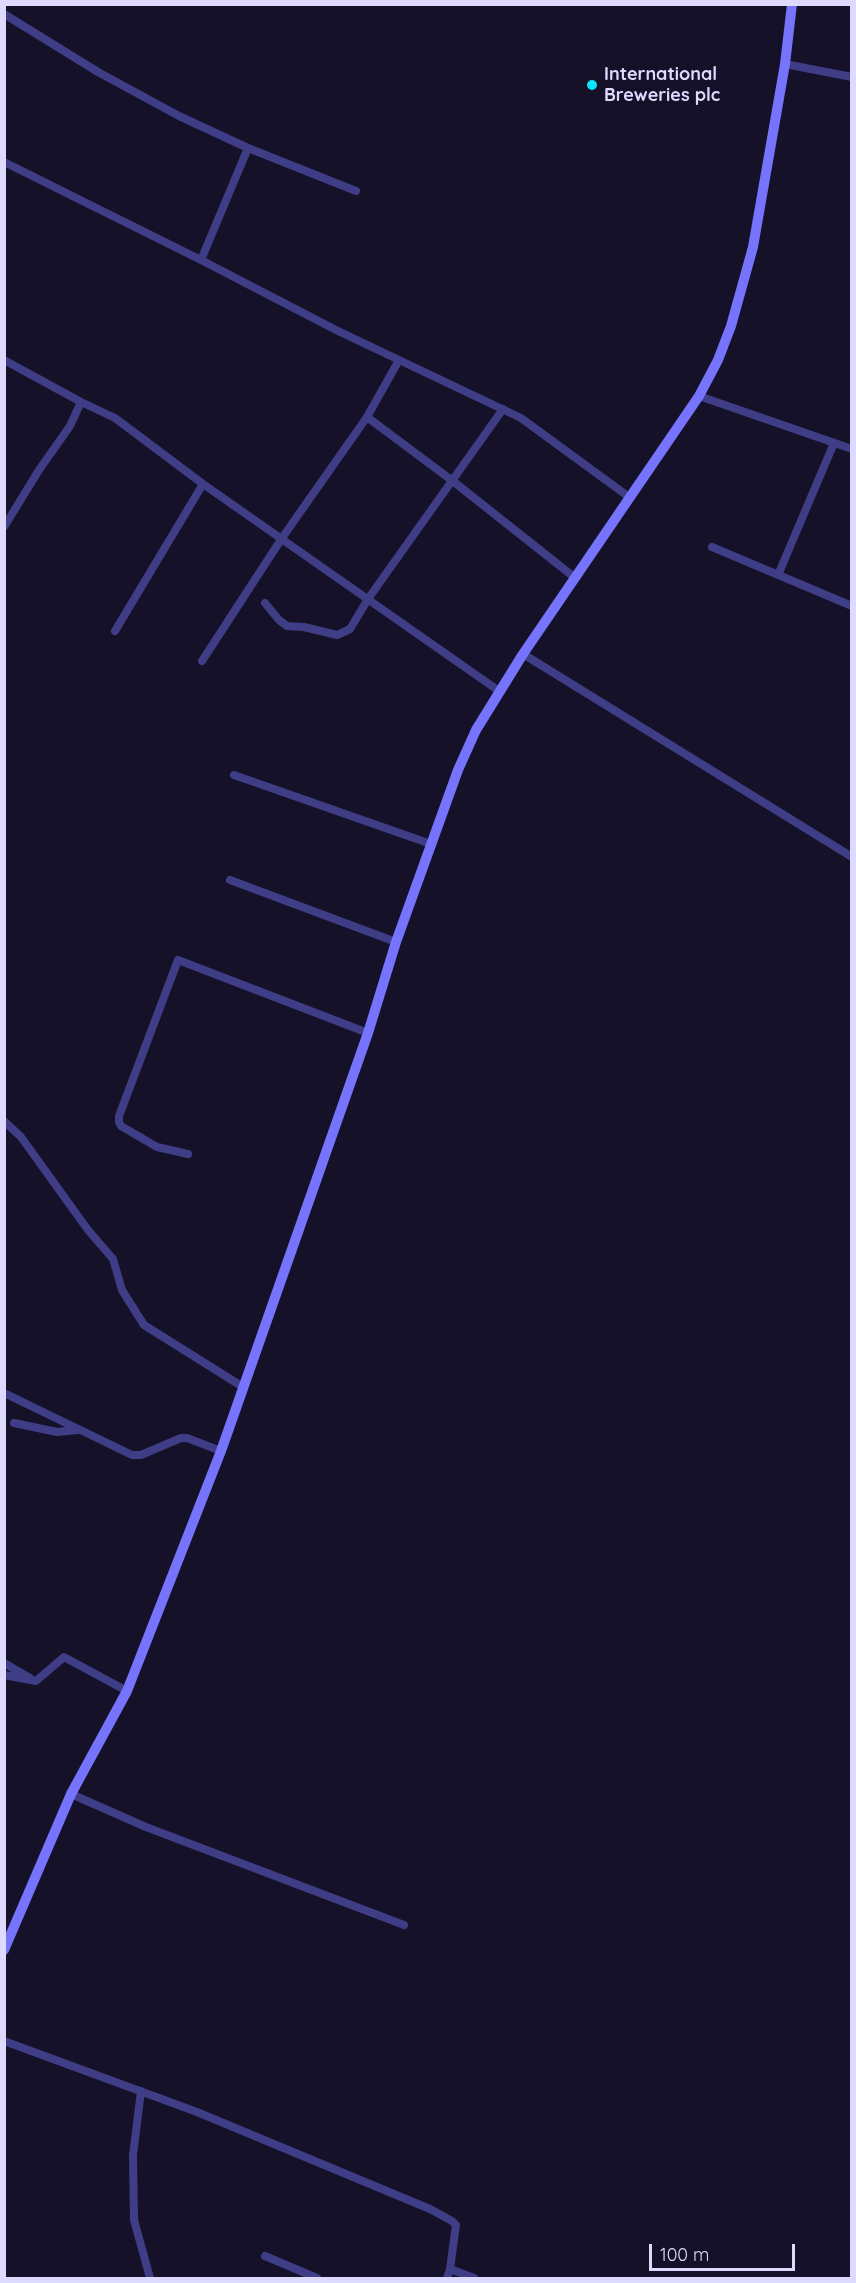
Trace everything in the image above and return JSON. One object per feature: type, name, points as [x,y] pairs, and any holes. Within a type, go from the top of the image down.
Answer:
[{"type":"main road","points":[[4,1950],[71,1794],[127,1691],[221,1451],[368,1033],[396,942],[458,770],[476,730],[522,654],[699,396],[724,343],[750,259],[785,64],[792,4]]},
{"type":"street","points":[[4,14],[99,72],[179,116],[248,148],[356,191]]},
{"type":"street","points":[[785,64],[852,77]]},
{"type":"street","points":[[201,260],[248,148]]},
{"type":"street","points":[[4,162],[336,330],[521,418],[629,497]]},
{"type":"street","points":[[4,360],[115,418],[203,484],[499,691]]},
{"type":"street","points":[[202,661],[282,538],[367,417],[399,360]]},
{"type":"street","points":[[699,396],[852,449]]},
{"type":"street","points":[[4,525],[81,402]]},
{"type":"street","points":[[266,603],[279,620],[287,626],[304,627],[337,635],[350,629],[368,599],[454,482],[503,410]]},
{"type":"street","points":[[367,417],[574,577]]},
{"type":"street","points":[[778,575],[834,443]]},
{"type":"street","points":[[115,631],[203,484]]},
{"type":"street","points":[[712,547],[852,606]]},
{"type":"street","points":[[522,654],[852,857]]},
{"type":"street","points":[[234,775],[431,844]]},
{"type":"street","points":[[230,880],[396,942]]},
{"type":"street","points":[[188,1154],[158,1147],[121,1126],[119,1122],[119,1116],[178,960],[368,1033]]},
{"type":"street","points":[[4,1121],[21,1137],[88,1230],[112,1259],[122,1290],[144,1325],[243,1388]]},
{"type":"street","points":[[4,1394],[132,1455],[141,1455],[176,1440],[187,1438],[221,1451]]},
{"type":"street","points":[[14,1423],[57,1432],[80,1430]]},
{"type":"street","points":[[36,1681],[64,1657],[127,1691]]},
{"type":"street","points":[[4,1664],[36,1681]]},
{"type":"street","points":[[4,1675],[36,1681]]},
{"type":"street","points":[[71,1794],[146,1827],[404,1925]]},
{"type":"street","points":[[4,2041],[300,2153],[430,2209],[456,2225],[447,2278]]},
{"type":"street","points":[[141,2091],[133,2155],[134,2220],[150,2278]]},
{"type":"street","points":[[265,2256],[317,2278]]},
{"type":"street","points":[[450,2269],[474,2278]]},
{"type":"place","name":"International Breweries plc","points":[[592,85]]}]
